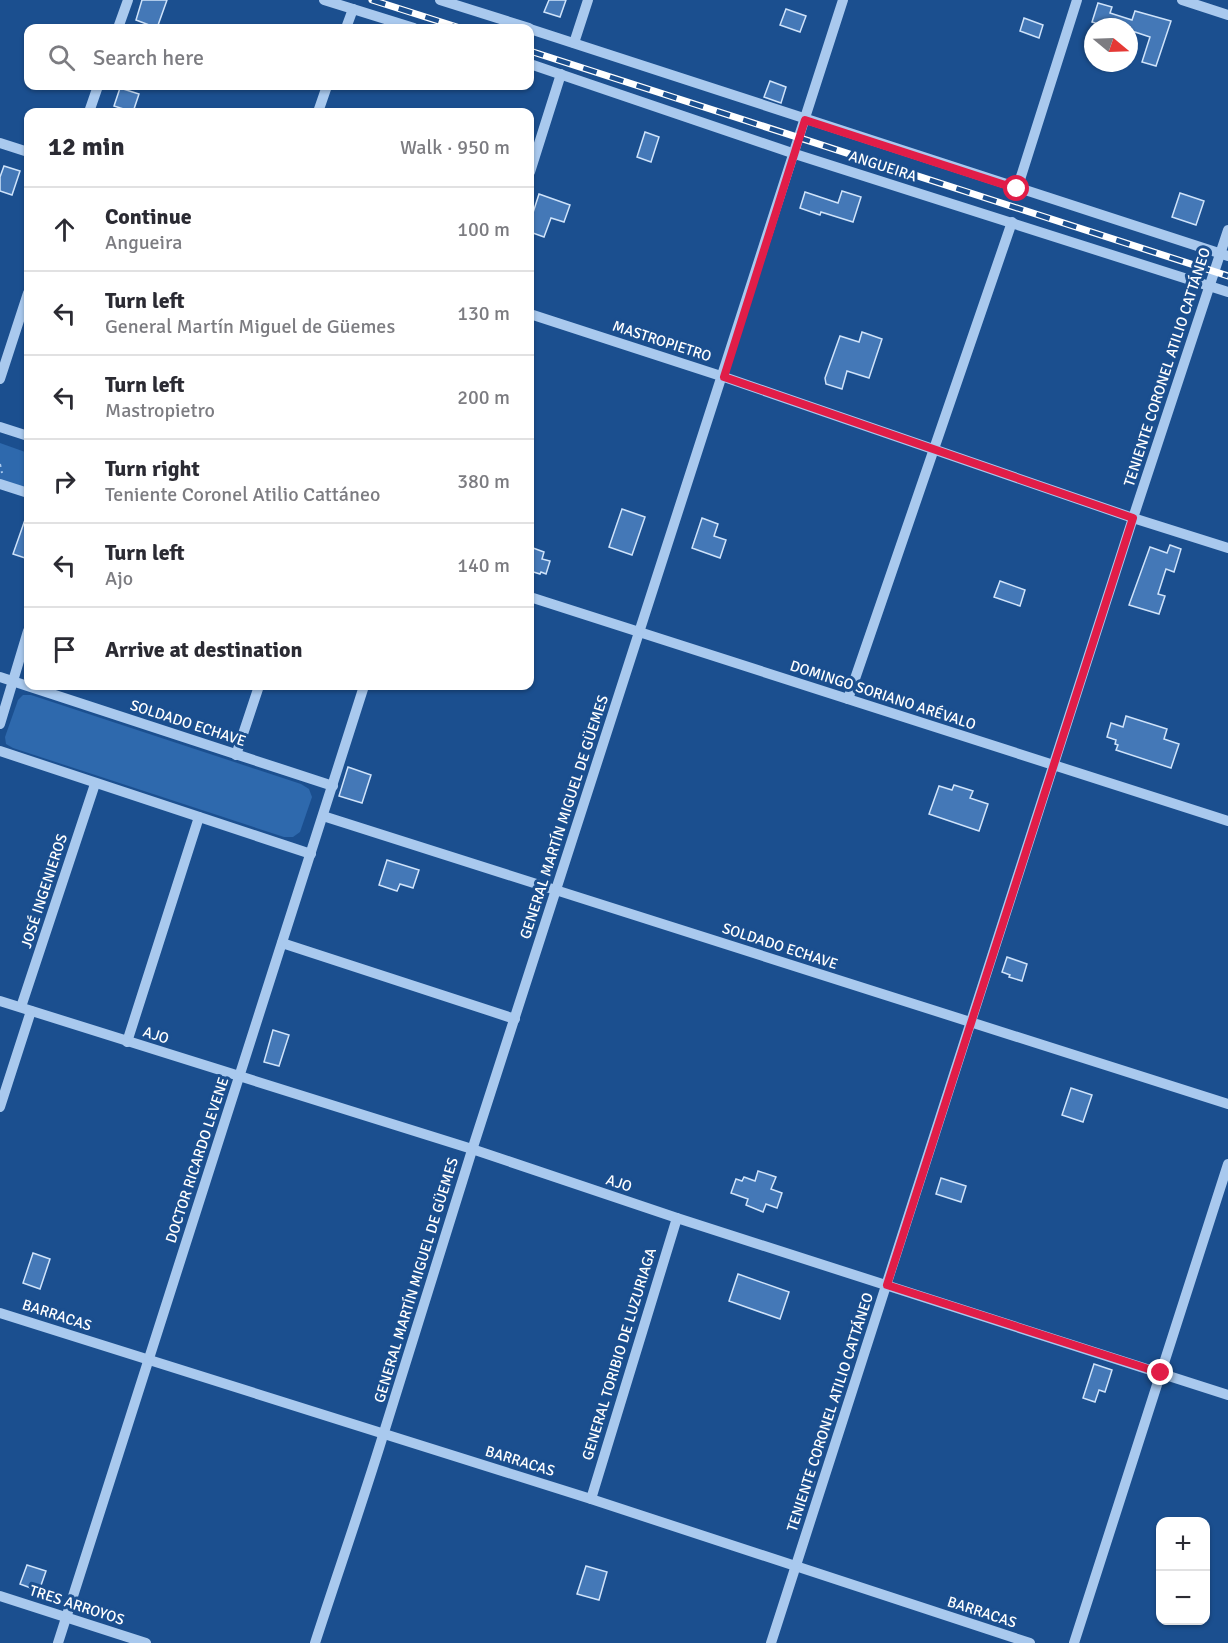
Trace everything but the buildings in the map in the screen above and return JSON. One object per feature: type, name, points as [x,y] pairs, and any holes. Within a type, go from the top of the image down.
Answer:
[{"type":"street","points":[[119,24],[128,0]]},
{"type":"street","points":[[324,0],[401,24]]},
{"type":"street","name":"ANGUEIRA","points":[[440,0],[514,24]]},
{"type":"street","points":[[574,43],[588,0]]},
{"type":"street","name":"GENERAL MARTÍN MIGUEL DE GÜEMES","points":[[315,1643],[384,1434],[472,1149],[638,632],[724,377],[843,0]]},
{"type":"street","points":[[1017,189],[1077,0]]},
{"type":"street","points":[[1182,0],[1228,15]]},
{"type":"street","points":[[347,24],[353,9]]},
{"type":"street","name":"ANGUEIRA","points":[[534,31],[1224,255]]},
{"type":"street","name":"ANGUEIRA","points":[[534,65],[795,154],[1228,292]]},
{"type":"street","points":[[534,159],[561,74]]},
{"type":"street","points":[[90,108],[97,90]]},
{"type":"street","points":[[319,108],[326,90]]},
{"type":"street","points":[[0,143],[24,151]]},
{"type":"street","points":[[848,699],[1012,222]]},
{"type":"street","name":"TENIENTE CORONEL ATILIO CATTÁNEO","points":[[771,1643],[1133,518],[1210,286],[1224,255],[1228,231]]},
{"type":"street","points":[[0,379],[24,305]]},
{"type":"street","name":"MASTROPIETRO","points":[[534,315],[724,377],[1133,518],[1228,548]]},
{"type":"street","points":[[0,427],[24,435]]},
{"type":"street","points":[[0,484],[24,493]]},
{"type":"street","name":"DOMINGO SORIANO ARÉVALO","points":[[534,598],[1228,821]]},
{"type":"street","points":[[0,724],[24,645]]},
{"type":"street","name":"SOLDADO ECHAVE","points":[[0,677],[24,686]]},
{"type":"street","name":"SOLDADO ECHAVE","points":[[37,690],[333,786]]},
{"type":"street","points":[[236,755],[258,690]]},
{"type":"street","name":"DOCTOR RICARDO LEVENE","points":[[58,1643],[363,690]]},
{"type":"street","points":[[0,751],[311,854]]},
{"type":"street","name":"JOSÉ INGENIEROS","points":[[0,1107],[26,1009],[95,784]]},
{"type":"street","name":"SOLDADO ECHAVE","points":[[323,816],[1228,1104]]},
{"type":"street","points":[[127,1042],[199,818]]},
{"type":"street","points":[[282,943],[515,1019]]},
{"type":"street","name":"AJO","points":[[0,1001],[472,1149],[677,1218],[1228,1395]]},
{"type":"street","points":[[1074,1643],[1228,1164]]},
{"type":"street","name":"GENERAL TORIBIO DE LUZURIAGA","points":[[591,1499],[677,1218]]},
{"type":"street","name":"BARRACAS","points":[[0,1313],[591,1499],[1030,1643]]},
{"type":"street","name":"TRES ARROYOS","points":[[0,1596],[146,1643]]},
{"type":"shaded area","points":[[0,443],[24,452],[24,490],[0,481]]},
{"type":"shaded area","points":[[23,695],[31,695],[301,784],[309,789],[312,797],[300,832],[293,837],[284,837],[13,748],[6,744],[5,737],[18,700]]},
{"type":"railway","points":[[372,0],[447,24]]},
{"type":"railway","points":[[534,52],[1228,276]]},
{"type":"route","points":[[1017,189],[805,120],[724,377],[1133,518],[887,1285],[1161,1373]]}]
